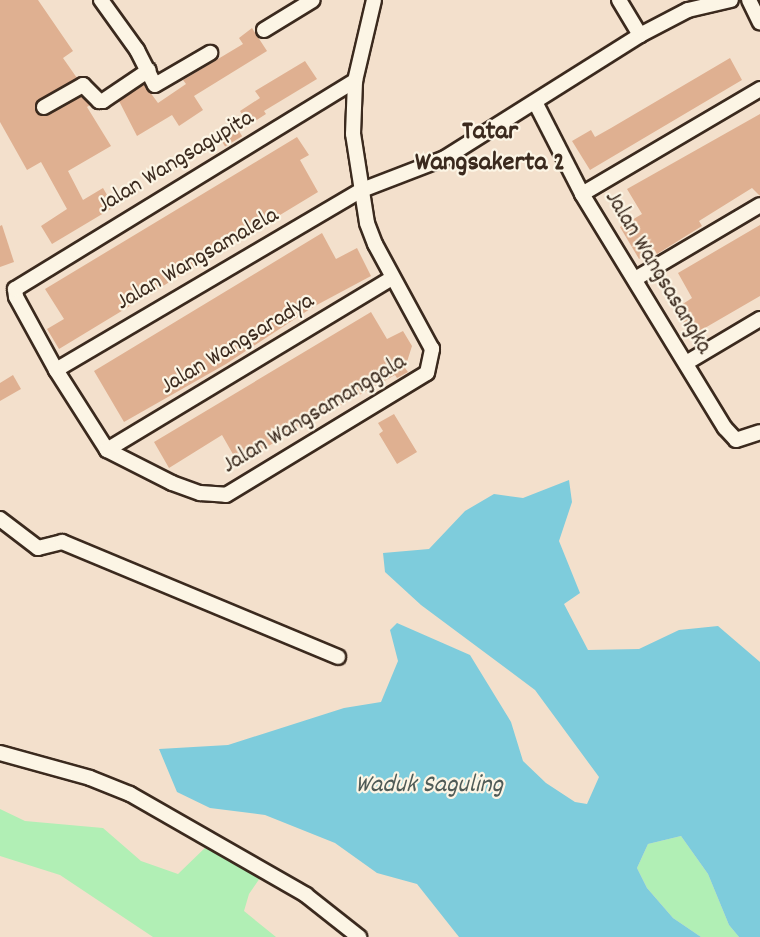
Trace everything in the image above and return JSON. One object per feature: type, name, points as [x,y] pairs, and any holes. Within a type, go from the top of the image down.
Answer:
[{"type":"street","points":[[101,0],[159,86],[210,53]]},
{"type":"street","points":[[264,30],[314,0]]},
{"type":"street","name":"Jalan Wangsamanggala","points":[[107,450],[172,483],[200,493],[226,495],[427,374],[432,349],[392,278],[371,233],[353,134],[355,81],[374,0]]},
{"type":"street","points":[[619,0],[640,35]]},
{"type":"street","name":"Jalan Wangsamalela","points":[[56,370],[362,190],[445,158],[640,35],[688,10],[731,0]]},
{"type":"street","points":[[748,0],[759,22]]},
{"type":"street","points":[[44,107],[83,85],[99,101],[104,101],[149,70]]},
{"type":"street","name":"Jalan Wangsagupita","points":[[56,370],[16,297],[20,284],[355,81]]},
{"type":"street","points":[[582,194],[760,89]]},
{"type":"street","name":"Jalan Wangsasangka","points":[[535,102],[582,194],[736,440],[760,432]]},
{"type":"street","points":[[634,279],[760,205]]},
{"type":"street","name":"Jalan Wangsaradya","points":[[107,450],[392,278]]},
{"type":"street","points":[[686,363],[760,318]]},
{"type":"street","points":[[56,370],[107,450]]},
{"type":"street","points":[[0,519],[38,548],[62,542],[338,657]]},
{"type":"street","points":[[0,753],[90,778],[130,794],[306,895],[359,937]]},
{"type":"green space","points":[[0,809],[25,821],[103,828],[141,861],[178,874],[209,844],[262,875],[249,894],[244,911],[276,937],[153,937],[60,875],[0,856]]},
{"type":"green space","points":[[681,836],[708,874],[729,925],[739,937],[701,937],[673,918],[647,888],[637,868],[648,844]]},
{"type":"water","name":"Waduk Saguling","points":[[569,480],[572,502],[559,541],[580,593],[564,604],[588,650],[639,649],[679,630],[718,626],[760,662],[760,937],[739,937],[729,925],[708,874],[681,836],[648,844],[637,868],[647,888],[673,918],[701,937],[459,937],[417,884],[377,873],[335,843],[265,815],[210,808],[177,792],[159,749],[228,745],[344,708],[381,702],[398,661],[390,630],[397,623],[470,655],[511,722],[523,761],[546,783],[575,802],[587,804],[599,777],[535,690],[421,605],[385,572],[383,553],[429,549],[465,511],[494,494],[523,498]]},
{"type":"building","points":[[0,0],[38,0],[73,51],[63,58],[77,78],[39,100],[37,112],[48,115],[81,96],[90,105],[87,107],[111,146],[68,171],[83,200],[103,188],[114,207],[52,244],[41,226],[67,209],[41,162],[27,170],[0,122]]},
{"type":"building","points":[[252,28],[267,51],[194,96],[203,110],[179,126],[172,115],[137,136],[119,101],[144,84],[158,103],[186,84],[183,80],[243,44],[239,38]]},
{"type":"building","points":[[730,58],[742,80],[590,170],[572,141],[591,130],[595,137]]},
{"type":"building","points":[[305,61],[317,79],[264,111],[266,114],[249,125],[240,111],[260,98],[255,91]]},
{"type":"building","points":[[760,114],[760,196],[752,188],[699,221],[702,226],[657,254],[654,249],[639,259],[620,227],[642,214],[627,189]]},
{"type":"building","points":[[236,126],[242,136],[225,147],[219,136]]},
{"type":"building","points":[[297,137],[309,155],[300,160],[318,192],[59,349],[47,329],[64,319],[45,289]]},
{"type":"building","points":[[2,225],[14,262],[0,267],[0,226]]},
{"type":"building","points":[[760,225],[760,296],[691,336],[675,309],[692,298],[678,273]]},
{"type":"building","points":[[322,233],[336,259],[357,248],[371,276],[313,307],[226,364],[124,422],[94,371]]},
{"type":"building","points":[[371,312],[387,339],[403,331],[412,346],[405,368],[408,372],[397,378],[395,375],[238,463],[222,435],[169,468],[154,442]]},
{"type":"building","points":[[13,375],[21,389],[0,401],[0,383]]},
{"type":"building","points":[[394,414],[417,452],[397,464],[379,434],[383,431],[378,423]]},
{"type":"district","name":"Tatar Wangsakerta 2","points":[[490,148]]}]
